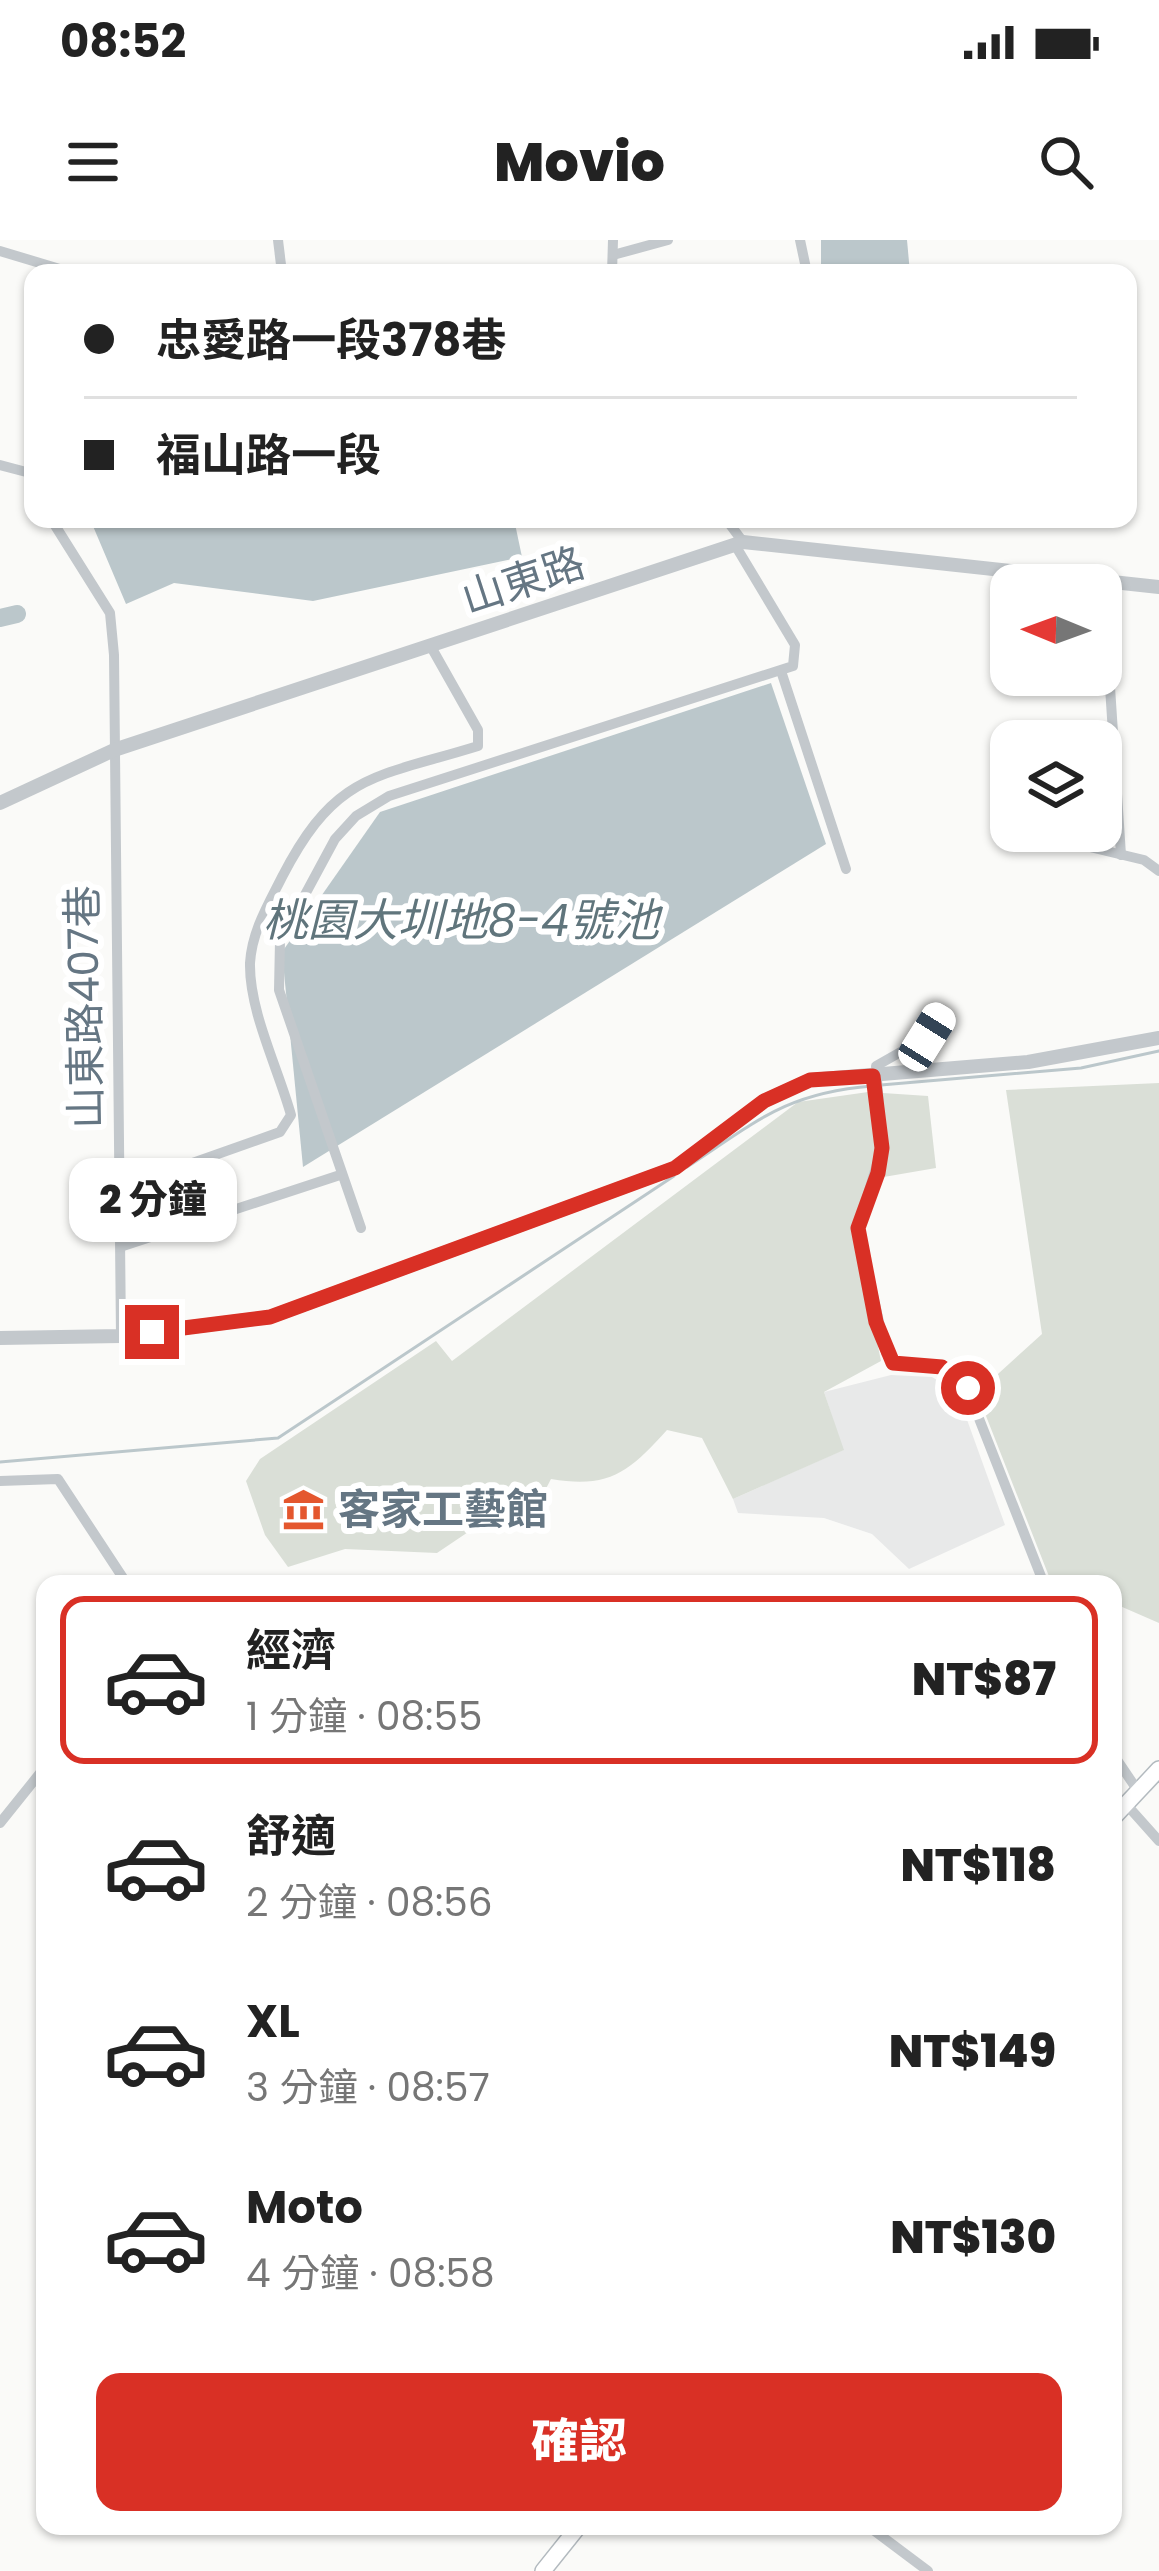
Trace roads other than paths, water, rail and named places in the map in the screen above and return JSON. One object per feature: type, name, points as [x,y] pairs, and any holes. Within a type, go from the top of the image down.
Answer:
[{"type":"main road","points":[[1122,1808],[1159,1769]]},
{"type":"main road","points":[[543,2571],[572,2535]]},
{"type":"street","points":[[613,240],[613,264]]},
{"type":"street","points":[[613,255],[668,240]]},
{"type":"street","points":[[0,251],[43,264]]},
{"type":"street","name":"山東路407巷","points":[[57,528],[110,613],[121,1336]]},
{"type":"street","points":[[361,1228],[278,990],[280,941],[335,838],[372,804],[782,674],[793,666],[795,645],[731,528]]},
{"type":"street","name":"山東路","points":[[0,803],[114,750],[739,543],[990,569]]},
{"type":"street","name":"山東路","points":[[1122,582],[1159,587]]},
{"type":"street","points":[[119,1189],[280,1132],[291,1114],[250,965],[258,924],[300,842],[329,803],[377,775],[478,746],[478,730],[430,645]]},
{"type":"street","points":[[782,674],[846,869]]},
{"type":"street","points":[[1111,696],[1121,855]]},
{"type":"street","points":[[1109,852],[1159,871]]},
{"type":"street","points":[[942,1013],[927,1037],[883,1058],[874,1083],[882,1148],[858,1228],[886,1353],[893,1363],[942,1367],[968,1388],[1041,1575]]},
{"type":"street","points":[[0,1338],[121,1336],[270,1317],[675,1168],[764,1101],[810,1080],[874,1083],[1159,1038]]},
{"type":"street","points":[[122,1246],[340,1175]]},
{"type":"street","points":[[0,1481],[58,1479],[121,1575]]},
{"type":"street","points":[[1122,1767],[1138,1790]]},
{"type":"street","points":[[0,1823],[36,1778]]},
{"type":"street","points":[[1126,1804],[1159,1841]]},
{"type":"street","points":[[880,2535],[928,2571]]},
{"type":"water","points":[[821,240],[907,240],[909,264],[821,264]]},
{"type":"water","points":[[94,528],[516,528],[522,557],[313,601],[174,583],[126,604]]},
{"type":"water","name":"桃園大圳地8-4號池","points":[[771,683],[826,844],[303,1167],[282,952],[380,812]]},
{"type":"waterway","points":[[0,618],[17,614]]},
{"type":"waterway","points":[[881,1085],[1081,1068],[1159,1051]]},
{"type":"waterway","points":[[687,1167],[794,1103],[872,1086]]},
{"type":"waterway","points":[[0,1462],[278,1438],[674,1176]]},
{"type":"place","name":"客家工藝館","points":[[304,1509]]}]
